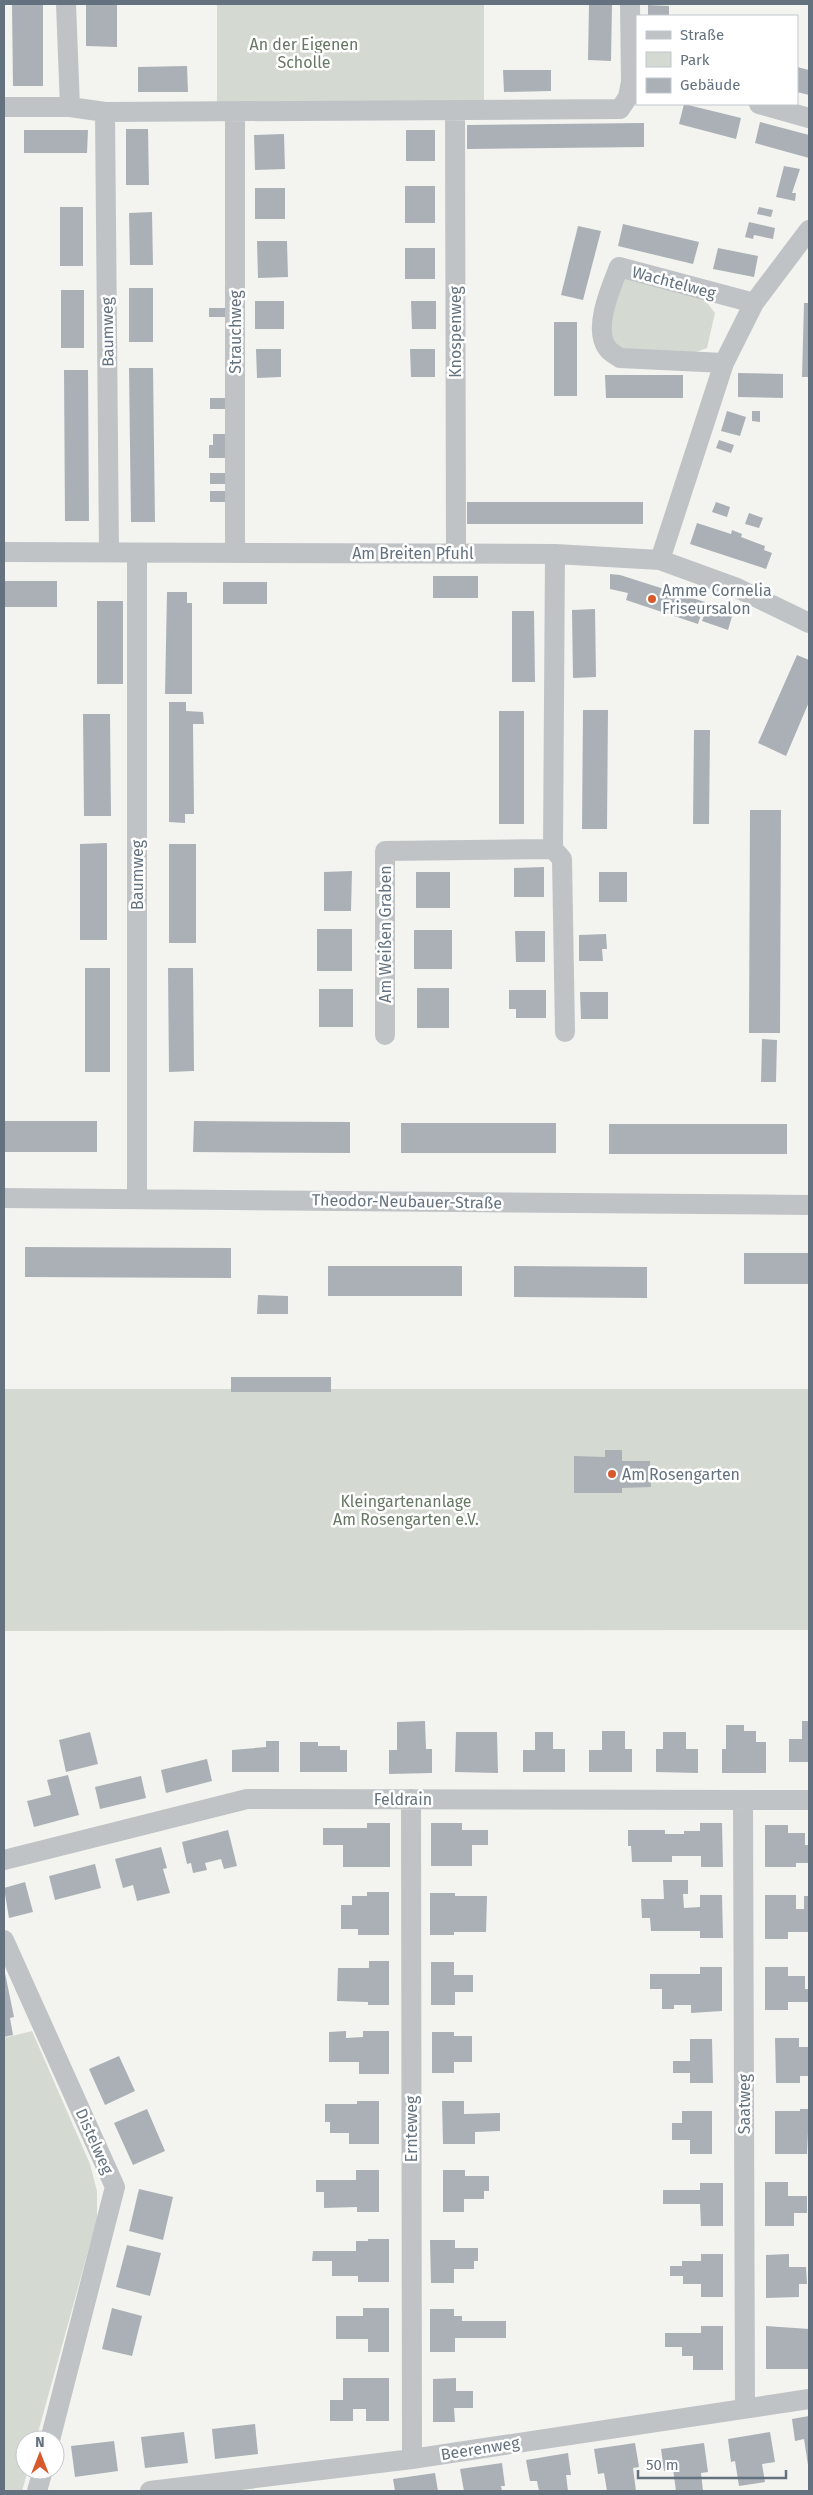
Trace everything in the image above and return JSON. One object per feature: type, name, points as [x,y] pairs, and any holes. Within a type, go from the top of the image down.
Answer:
[{"type":"street","points":[[66,4],[70,107]]},
{"type":"street","points":[[4,107],[70,107],[105,112],[620,109],[628,97],[634,82],[630,4]]},
{"type":"street","points":[[763,105],[809,118]]},
{"type":"street","name":"Knospenweg","points":[[455,111],[456,553]]},
{"type":"street","name":"Baumweg","points":[[105,112],[109,552]]},
{"type":"street","name":"Strauchweg","points":[[235,112],[235,553]]},
{"type":"street","points":[[660,560],[724,362],[754,303],[809,230]]},
{"type":"street","name":"Wachtelweg","points":[[724,362],[620,358],[606,348],[601,324],[605,300],[619,267],[754,303]]},
{"type":"street","name":"Am Breiten Pfuhl","points":[[4,552],[555,554],[660,560],[737,588],[809,623]]},
{"type":"street","name":"Baumweg","points":[[137,553],[137,1198]]},
{"type":"street","points":[[555,554],[553,849],[562,859],[565,1032]]},
{"type":"street","name":"Am Weißen Graben","points":[[385,1035],[385,851],[553,849]]},
{"type":"street","name":"Theodor-Neubauer-Straße","points":[[4,1198],[809,1205]]},
{"type":"street","name":"Ernteweg","points":[[411,1799],[412,2459]]},
{"type":"street","name":"Feldrain","points":[[4,1860],[247,1800],[809,1800]]},
{"type":"street","name":"Saatweg","points":[[743,1800],[745,2408]]},
{"type":"street","name":"Distelweg","points":[[4,1940],[115,2187],[53,2430]]},
{"type":"street","name":"Beerenweg","points":[[150,2491],[412,2459],[809,2399]]},
{"type":"green space","name":"An der Eigenen Scholle","points":[[217,4],[484,4],[484,101],[217,103]]},
{"type":"green space","points":[[617,275],[702,296],[715,313],[707,348],[688,355],[621,351],[606,334]]},
{"type":"green space","name":"Kleingartenanlage Am Rosengarten e.V.","points":[[4,1389],[809,1389],[809,1630],[4,1631]]},
{"type":"green space","points":[[32,2031],[90,2164],[97,2191],[97,2219],[39,2430],[15,2430],[15,2480],[25,2480],[22,2491],[4,2491],[4,2038]]},
{"type":"building","points":[[12,4],[43,4],[43,86],[13,86]]},
{"type":"building","points":[[86,4],[117,4],[117,47],[86,46]]},
{"type":"building","points":[[589,4],[612,4],[611,61],[588,60]]},
{"type":"building","points":[[648,5],[669,6],[669,15],[648,15]]},
{"type":"building","points":[[187,66],[188,92],[138,92],[138,67]]},
{"type":"building","points":[[798,67],[809,70],[809,95],[798,92]]},
{"type":"building","points":[[503,70],[551,70],[551,91],[504,92]]},
{"type":"building","points":[[684,105],[741,118],[736,139],[679,124]]},
{"type":"building","points":[[760,122],[809,135],[809,158],[755,143]]},
{"type":"building","points":[[644,123],[644,147],[467,149],[467,125]]},
{"type":"building","points":[[126,129],[148,129],[149,185],[126,185]]},
{"type":"building","points":[[24,130],[88,130],[87,153],[24,153]]},
{"type":"building","points":[[406,130],[435,130],[435,161],[406,161]]},
{"type":"building","points":[[284,134],[285,169],[255,170],[254,135]]},
{"type":"building","points":[[784,166],[800,169],[792,193],[796,193],[795,201],[776,197]]},
{"type":"building","points":[[405,186],[435,186],[435,223],[405,223]]},
{"type":"building","points":[[255,188],[285,188],[285,219],[255,219]]},
{"type":"building","points":[[60,207],[83,207],[83,266],[60,266]]},
{"type":"building","points":[[759,207],[773,210],[771,217],[757,214]]},
{"type":"building","points":[[152,212],[153,265],[130,265],[129,213]]},
{"type":"building","points":[[749,222],[775,228],[773,239],[754,235],[753,239],[745,237]]},
{"type":"building","points":[[623,224],[699,242],[693,264],[618,246]]},
{"type":"building","points":[[578,226],[601,231],[583,300],[561,295]]},
{"type":"building","points":[[257,241],[287,241],[288,277],[258,278]]},
{"type":"building","points":[[405,248],[435,248],[435,279],[405,279]]},
{"type":"building","points":[[718,248],[758,256],[754,277],[713,269]]},
{"type":"building","points":[[129,288],[153,288],[153,342],[129,342]]},
{"type":"building","points":[[61,290],[84,290],[84,348],[61,348]]},
{"type":"building","points":[[255,301],[284,301],[284,329],[255,329]]},
{"type":"building","points":[[411,301],[436,301],[436,329],[412,329]]},
{"type":"building","points":[[804,303],[809,303],[809,377],[802,377]]},
{"type":"building","points":[[209,308],[226,308],[226,317],[209,317]]},
{"type":"building","points":[[554,322],[577,322],[577,396],[554,396]]},
{"type":"building","points":[[256,349],[281,349],[281,377],[257,378]]},
{"type":"building","points":[[410,349],[435,349],[435,377],[411,377]]},
{"type":"building","points":[[129,368],[153,368],[155,522],[131,522]]},
{"type":"building","points":[[64,370],[88,370],[89,521],[65,521]]},
{"type":"building","points":[[738,373],[783,374],[783,398],[738,397]]},
{"type":"building","points":[[605,375],[683,375],[683,398],[606,398]]},
{"type":"building","points":[[210,398],[227,398],[227,409],[210,409]]},
{"type":"building","points":[[727,411],[746,417],[740,436],[721,431]]},
{"type":"building","points":[[752,411],[760,411],[760,422],[752,421]]},
{"type":"building","points":[[213,434],[227,434],[228,458],[209,458],[209,445],[213,445]]},
{"type":"building","points":[[719,440],[734,445],[731,453],[716,448]]},
{"type":"building","points":[[210,473],[228,473],[228,484],[210,484]]},
{"type":"building","points":[[210,491],[228,491],[228,502],[210,502]]},
{"type":"building","points":[[467,502],[643,502],[643,524],[467,524]]},
{"type":"building","points":[[716,502],[730,507],[727,517],[712,512]]},
{"type":"building","points":[[749,513],[763,518],[759,528],[745,524]]},
{"type":"building","points":[[697,523],[731,534],[732,530],[742,534],[741,537],[765,546],[764,550],[772,553],[766,569],[690,544]]},
{"type":"building","points":[[610,574],[620,575],[705,602],[698,624],[626,600],[628,593],[610,589]]},
{"type":"building","points":[[433,576],[478,576],[478,598],[433,598]]},
{"type":"building","points":[[4,581],[57,581],[57,607],[4,607]]},
{"type":"building","points":[[223,582],[267,582],[267,604],[223,604]]},
{"type":"building","points":[[167,592],[187,592],[187,603],[192,603],[192,694],[165,694]]},
{"type":"building","points":[[97,601],[123,601],[123,684],[97,684]]},
{"type":"building","points":[[708,604],[733,613],[728,630],[702,621]]},
{"type":"building","points":[[595,609],[596,677],[573,678],[572,610]]},
{"type":"building","points":[[512,611],[534,611],[535,682],[512,682]]},
{"type":"building","points":[[797,655],[809,660],[809,702],[786,756],[758,743]]},
{"type":"building","points":[[169,702],[186,702],[186,711],[203,712],[204,724],[193,724],[194,814],[185,814],[185,823],[169,822]]},
{"type":"building","points":[[583,710],[608,710],[607,829],[582,829]]},
{"type":"building","points":[[499,711],[524,711],[524,824],[499,824]]},
{"type":"building","points":[[83,714],[110,714],[111,816],[84,816]]},
{"type":"building","points":[[694,730],[710,730],[709,824],[693,824]]},
{"type":"building","points":[[750,810],[781,810],[780,1033],[749,1033]]},
{"type":"building","points":[[107,843],[107,940],[80,940],[80,844]]},
{"type":"building","points":[[169,844],[196,844],[196,943],[169,943]]},
{"type":"building","points":[[544,867],[544,897],[514,897],[514,868]]},
{"type":"building","points":[[352,871],[351,911],[324,911],[324,872]]},
{"type":"building","points":[[416,872],[450,872],[450,908],[416,908]]},
{"type":"building","points":[[599,872],[627,872],[627,902],[599,902]]},
{"type":"building","points":[[317,929],[352,929],[352,971],[317,971]]},
{"type":"building","points":[[414,930],[452,930],[452,969],[414,969]]},
{"type":"building","points":[[515,931],[545,931],[545,962],[516,962]]},
{"type":"building","points":[[606,934],[607,949],[602,949],[603,961],[579,961],[579,935]]},
{"type":"building","points":[[85,968],[110,968],[110,1072],[85,1072]]},
{"type":"building","points":[[168,968],[193,968],[194,1071],[169,1072]]},
{"type":"building","points":[[417,988],[449,988],[449,1028],[417,1028]]},
{"type":"building","points":[[319,989],[353,989],[353,1027],[319,1027]]},
{"type":"building","points":[[509,990],[546,990],[546,1018],[516,1018],[516,1009],[509,1009]]},
{"type":"building","points":[[580,992],[608,992],[608,1019],[581,1019]]},
{"type":"building","points":[[762,1039],[777,1040],[776,1082],[761,1082]]},
{"type":"building","points":[[4,1121],[97,1121],[97,1152],[4,1152]]},
{"type":"building","points":[[194,1121],[350,1122],[350,1153],[193,1152]]},
{"type":"building","points":[[401,1123],[556,1123],[556,1153],[401,1153]]},
{"type":"building","points":[[609,1124],[787,1124],[787,1154],[609,1154]]},
{"type":"building","points":[[25,1247],[231,1248],[231,1278],[25,1277]]},
{"type":"building","points":[[744,1253],[809,1253],[809,1284],[744,1284]]},
{"type":"building","points":[[328,1266],[462,1266],[462,1296],[328,1296]]},
{"type":"building","points":[[514,1266],[647,1267],[647,1298],[514,1297]]},
{"type":"building","points":[[258,1295],[288,1296],[288,1314],[257,1314]]},
{"type":"building","points":[[231,1377],[331,1377],[331,1392],[231,1392]]},
{"type":"building","name":"Am Rosengarten","points":[[605,1450],[622,1450],[622,1461],[650,1461],[651,1487],[622,1488],[622,1493],[574,1493],[574,1456],[605,1457]]},
{"type":"building","points":[[425,1721],[426,1749],[432,1749],[432,1773],[389,1774],[389,1750],[397,1750],[397,1722]]},
{"type":"building","points":[[802,1721],[809,1721],[809,1762],[789,1762],[789,1739],[802,1739]]},
{"type":"building","points":[[726,1725],[744,1725],[744,1731],[756,1731],[756,1742],[766,1742],[766,1773],[722,1773],[722,1749],[726,1749]]},
{"type":"building","points":[[602,1731],[625,1731],[625,1749],[632,1749],[632,1772],[589,1772],[589,1750],[602,1750]]},
{"type":"building","points":[[90,1732],[98,1764],[66,1772],[59,1740]]},
{"type":"building","points":[[456,1732],[497,1732],[498,1773],[455,1772]]},
{"type":"building","points":[[535,1732],[553,1732],[553,1749],[565,1749],[565,1772],[523,1772],[523,1750],[535,1750]]},
{"type":"building","points":[[663,1732],[686,1732],[686,1749],[698,1749],[698,1773],[656,1772],[656,1749],[663,1749]]},
{"type":"building","points":[[266,1741],[279,1741],[279,1772],[232,1772],[232,1750],[266,1747]]},
{"type":"building","points":[[300,1742],[318,1742],[318,1746],[340,1746],[340,1750],[347,1750],[347,1772],[300,1772]]},
{"type":"building","points":[[207,1759],[212,1781],[166,1793],[161,1770]]},
{"type":"building","points":[[68,1775],[79,1815],[34,1827],[27,1801],[51,1795],[47,1780]]},
{"type":"building","points":[[141,1776],[146,1798],[100,1809],[95,1787]]},
{"type":"building","points":[[367,1823],[390,1823],[390,1867],[343,1867],[343,1845],[323,1845],[323,1828],[367,1828]]},
{"type":"building","points":[[431,1823],[462,1823],[462,1830],[488,1830],[488,1845],[472,1845],[472,1866],[431,1866]]},
{"type":"building","points":[[700,1823],[722,1823],[723,1867],[701,1867],[701,1856],[672,1856],[672,1862],[632,1862],[631,1846],[628,1846],[628,1830],[665,1830],[665,1834],[684,1834],[684,1831],[700,1831]]},
{"type":"building","points":[[765,1825],[788,1825],[788,1833],[805,1833],[805,1845],[809,1845],[809,1863],[796,1863],[796,1867],[765,1867]]},
{"type":"building","points":[[228,1830],[237,1866],[224,1869],[221,1859],[205,1863],[207,1870],[193,1873],[191,1863],[187,1864],[182,1842]]},
{"type":"building","points":[[161,1847],[167,1868],[163,1869],[170,1893],[137,1901],[133,1885],[123,1888],[115,1859]]},
{"type":"building","points":[[95,1864],[101,1888],[55,1900],[49,1876]]},
{"type":"building","points":[[663,1880],[688,1880],[688,1894],[683,1894],[684,1908],[700,1907],[700,1895],[722,1895],[723,1938],[700,1938],[700,1931],[651,1931],[650,1918],[642,1918],[641,1899],[664,1899]]},
{"type":"building","points":[[25,1882],[33,1912],[9,1918],[4,1888]]},
{"type":"building","points":[[367,1892],[389,1892],[389,1935],[358,1935],[358,1929],[341,1929],[341,1905],[352,1905],[352,1896],[367,1896]]},
{"type":"building","points":[[430,1893],[455,1893],[455,1896],[487,1896],[486,1932],[454,1932],[454,1935],[430,1935]]},
{"type":"building","points":[[765,1895],[796,1895],[796,1909],[804,1909],[804,1896],[809,1896],[809,1932],[788,1932],[788,1939],[765,1939]]},
{"type":"building","points":[[369,1961],[389,1961],[389,2005],[368,2005],[368,2002],[337,2001],[338,1968],[369,1968]]},
{"type":"building","points":[[431,1962],[454,1962],[454,1975],[473,1975],[473,1992],[455,1992],[455,2005],[431,2005]]},
{"type":"building","points":[[700,1967],[722,1967],[722,2011],[691,2013],[691,2005],[674,2005],[674,2009],[662,2009],[662,1989],[650,1989],[650,1974],[700,1974]]},
{"type":"building","points":[[765,1967],[788,1967],[788,1976],[805,1976],[805,1989],[809,1989],[809,2002],[788,2002],[788,2010],[765,2010]]},
{"type":"building","points":[[5,1973],[14,2017],[10,2018],[13,2035],[4,2037]]},
{"type":"building","points":[[346,2031],[346,2038],[363,2037],[363,2031],[389,2031],[389,2074],[359,2074],[359,2062],[329,2062],[329,2032]]},
{"type":"building","points":[[432,2032],[454,2032],[454,2036],[472,2036],[472,2062],[454,2062],[454,2073],[432,2073]]},
{"type":"building","points":[[775,2038],[799,2038],[799,2047],[809,2047],[809,2076],[800,2076],[800,2083],[776,2083]]},
{"type":"building","points":[[690,2039],[712,2039],[713,2083],[690,2083],[690,2073],[673,2073],[673,2061],[690,2061]]},
{"type":"building","points":[[119,2056],[135,2091],[105,2105],[89,2069]]},
{"type":"building","points":[[357,2101],[379,2101],[379,2144],[349,2144],[349,2133],[330,2133],[330,2122],[325,2122],[325,2104],[357,2104]]},
{"type":"building","points":[[442,2101],[464,2101],[464,2114],[500,2113],[500,2131],[475,2132],[475,2144],[443,2144]]},
{"type":"building","points":[[147,2109],[165,2151],[133,2165],[114,2123]]},
{"type":"building","points":[[800,2109],[809,2109],[807,2154],[775,2154],[775,2111],[800,2111]]},
{"type":"building","points":[[682,2111],[712,2111],[712,2154],[690,2154],[690,2140],[672,2140],[672,2123],[682,2123]]},
{"type":"building","points":[[356,2170],[379,2170],[379,2212],[357,2212],[357,2207],[324,2208],[324,2192],[316,2192],[316,2180],[356,2180]]},
{"type":"building","points":[[443,2170],[465,2170],[465,2176],[489,2176],[489,2191],[484,2191],[484,2199],[464,2199],[464,2212],[443,2212]]},
{"type":"building","points":[[765,2182],[788,2182],[788,2196],[807,2196],[807,2213],[794,2213],[794,2226],[765,2226]]},
{"type":"building","points":[[700,2183],[723,2183],[723,2226],[701,2226],[700,2204],[663,2204],[663,2190],[700,2190]]},
{"type":"building","points":[[139,2189],[173,2197],[163,2240],[129,2231]]},
{"type":"building","points":[[368,2239],[389,2239],[389,2282],[358,2282],[358,2276],[332,2276],[332,2261],[312,2261],[313,2251],[356,2251],[356,2241],[368,2241]]},
{"type":"building","points":[[430,2240],[455,2240],[455,2248],[478,2248],[478,2261],[474,2261],[474,2269],[454,2269],[454,2283],[431,2283]]},
{"type":"building","points":[[127,2245],[161,2253],[150,2296],[116,2287]]},
{"type":"building","points":[[701,2254],[723,2254],[723,2297],[701,2297],[701,2284],[683,2284],[683,2276],[670,2276],[670,2266],[682,2266],[682,2261],[701,2261]]},
{"type":"building","points":[[789,2254],[789,2267],[806,2267],[807,2284],[799,2284],[799,2297],[766,2298],[766,2255]]},
{"type":"building","points":[[112,2308],[142,2316],[132,2356],[102,2349]]},
{"type":"building","points":[[363,2308],[389,2308],[389,2352],[368,2352],[368,2339],[336,2339],[336,2316],[363,2316]]},
{"type":"building","points":[[430,2309],[454,2309],[454,2316],[462,2316],[462,2321],[506,2321],[506,2338],[455,2338],[455,2352],[430,2352]]},
{"type":"building","points":[[701,2326],[723,2326],[723,2370],[693,2370],[693,2356],[682,2356],[682,2347],[665,2347],[665,2333],[701,2333]]},
{"type":"building","points":[[766,2326],[809,2329],[809,2369],[766,2369]]},
{"type":"building","points":[[343,2378],[389,2378],[389,2421],[366,2421],[366,2409],[353,2409],[353,2421],[330,2421],[330,2400],[343,2400]]},
{"type":"building","points":[[456,2378],[456,2391],[473,2391],[473,2408],[454,2408],[455,2422],[433,2422],[433,2379]]},
{"type":"building","points":[[809,2416],[808,2465],[804,2439],[795,2441],[792,2419]]},
{"type":"building","points":[[255,2424],[258,2454],[215,2459],[212,2429]]},
{"type":"building","points":[[184,2432],[188,2463],[145,2468],[141,2437]]},
{"type":"building","points":[[770,2432],[775,2462],[762,2464],[765,2482],[739,2486],[735,2461],[731,2462],[728,2439]]},
{"type":"building","points":[[114,2441],[118,2471],[75,2477],[71,2446]]},
{"type":"building","points":[[635,2443],[639,2467],[633,2468],[636,2491],[607,2491],[604,2473],[598,2474],[594,2449]]},
{"type":"building","points":[[704,2443],[708,2472],[701,2473],[703,2491],[676,2491],[673,2469],[664,2471],[661,2449]]},
{"type":"building","points":[[568,2453],[571,2475],[566,2475],[568,2491],[539,2491],[537,2481],[530,2481],[526,2460]]},
{"type":"building","points":[[502,2463],[505,2486],[501,2486],[502,2491],[464,2491],[460,2469]]},
{"type":"building","points":[[435,2473],[438,2491],[395,2491],[393,2479]]},
{"type":"place","name":"Amme Cornelia Friseursalon","points":[[652,599]]},
{"type":"place","name":"Am Rosengarten","points":[[612,1474]]}]
